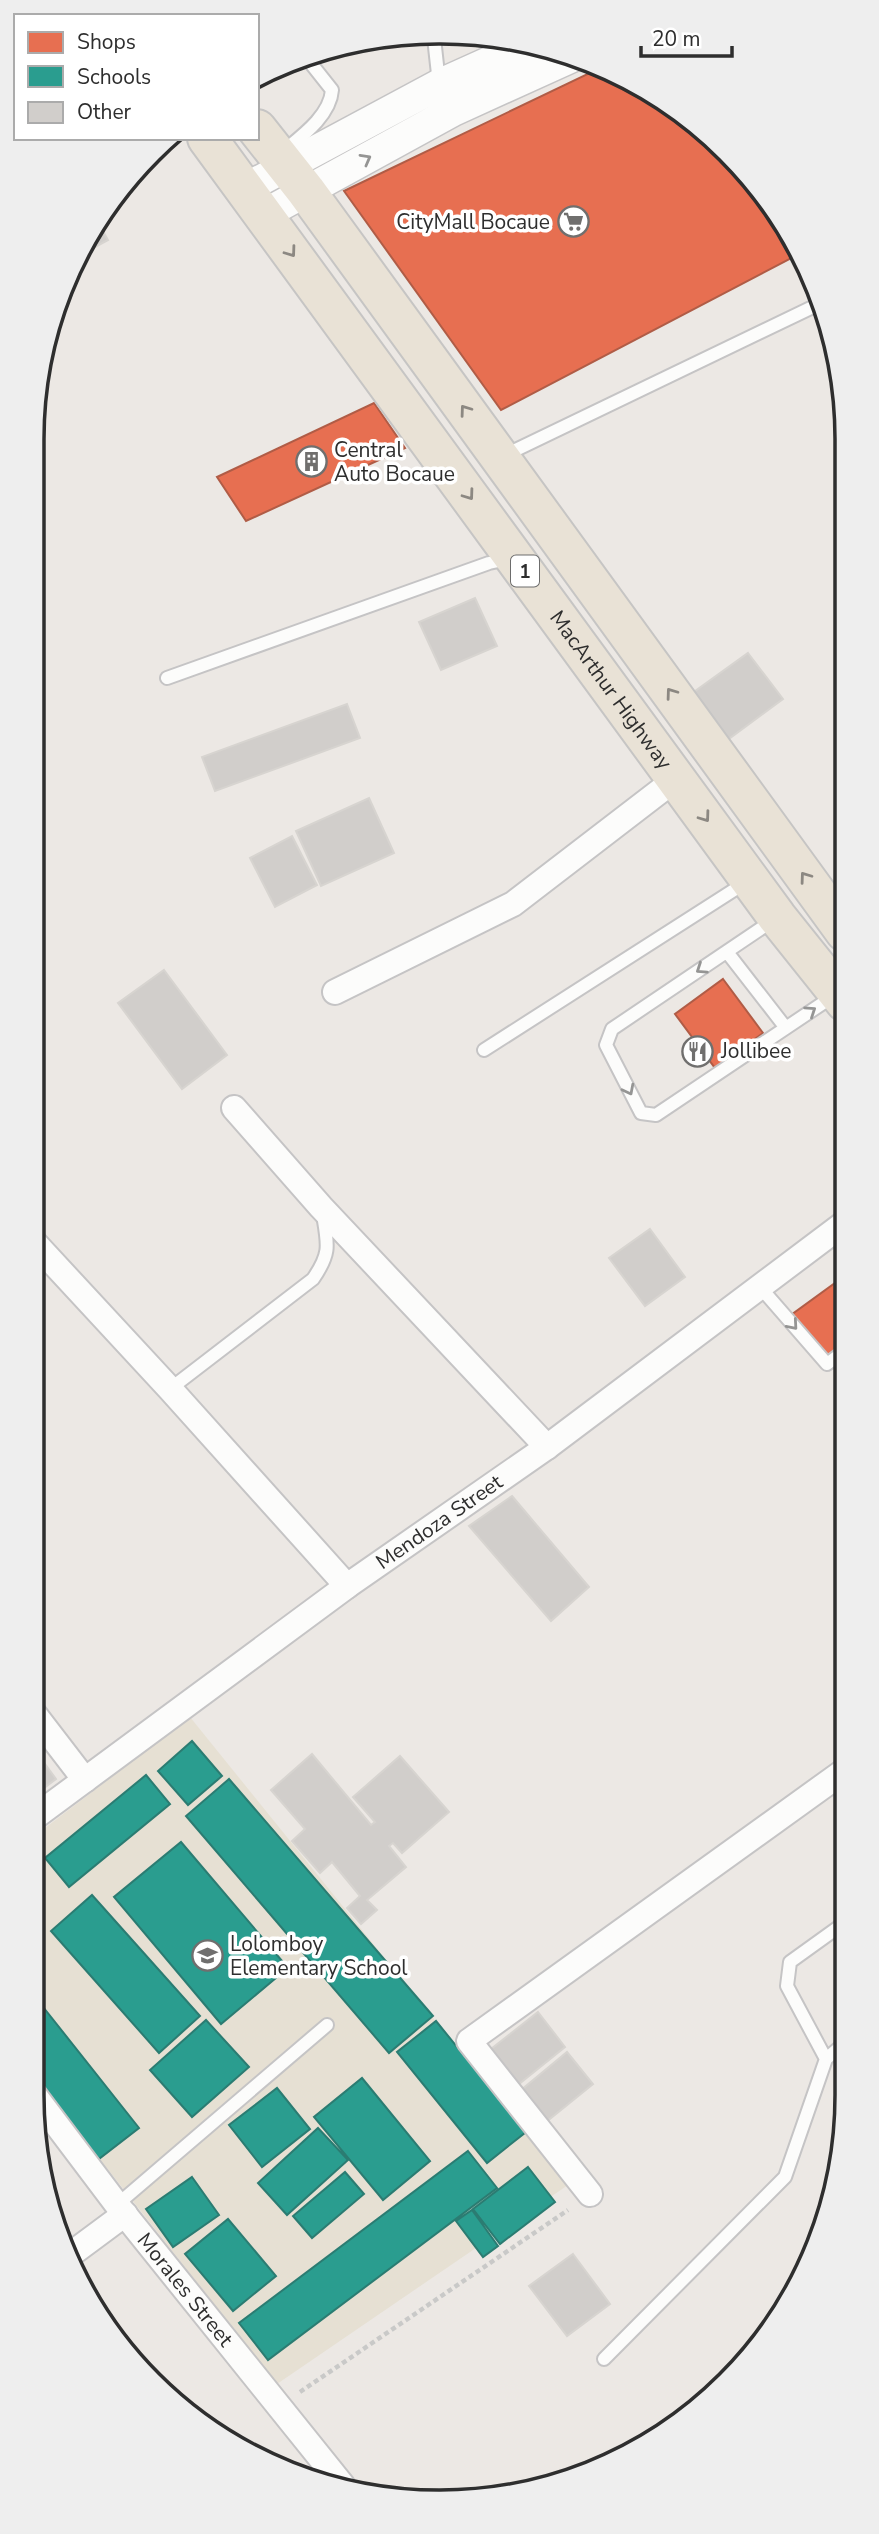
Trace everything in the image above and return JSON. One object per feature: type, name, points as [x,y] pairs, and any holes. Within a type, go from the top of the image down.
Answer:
[{"type":"highway","name":"MacArthur Highway","points":[[208,140],[777,917],[835,988]]},
{"type":"highway","name":"1","points":[[282,161],[835,918]]},
{"type":"street","points":[[254,202],[282,161],[514,51]]},
{"type":"street","points":[[282,161],[453,111],[560,63]]},
{"type":"street","points":[[335,992],[513,904],[677,778]]},
{"type":"street","points":[[234,1108],[321,1207],[547,1447]]},
{"type":"street","name":"Mendoza Street","points":[[44,1810],[347,1586],[547,1447],[835,1230]]},
{"type":"street","points":[[44,1253],[347,1586]]},
{"type":"street","points":[[44,1727],[85,1780]]},
{"type":"street","points":[[590,2194],[468,2041],[835,1778]]},
{"type":"street","name":"Morales Street","points":[[45,2108],[122,2210],[335,2476]]},
{"type":"street","points":[[76,2250],[122,2210]]},
{"type":"lane","points":[[435,44],[440,84]]},
{"type":"lane","points":[[282,161],[331,101],[332,90],[312,65]]},
{"type":"lane","points":[[499,457],[812,307]]},
{"type":"lane","points":[[167,678],[489,563],[515,557]]},
{"type":"lane","points":[[484,1050],[751,879]]},
{"type":"lane","points":[[777,917],[612,1029],[606,1045],[641,1112],[656,1115],[786,1028],[835,1001]]},
{"type":"lane","points":[[727,951],[786,1028]]},
{"type":"lane","points":[[170,1389],[313,1279],[326,1260],[327,1239],[321,1207]]},
{"type":"lane","points":[[760,1287],[827,1364],[835,1358]]},
{"type":"lane","points":[[825,2059],[787,1986],[790,1962],[835,1930]]},
{"type":"lane","points":[[122,2210],[126,2197],[327,2025]]},
{"type":"lane","points":[[604,2359],[785,2177],[825,2059],[835,2051]]},
{"type":"path","points":[[279,2406],[590,2194]]},
{"type":"shaded area","name":"Lolomboy Elementary School","points":[[190,1717],[568,2185],[277,2384],[44,2088],[44,1829]]},
{"type":"building: Shops","name":"CityMall Bocaue","points":[[589,73],[659,110],[700,142],[753,199],[769,220],[791,258],[501,410],[344,191]]},
{"type":"building: Shops","name":"Central Auto Bocaue","points":[[374,403],[405,448],[246,521],[217,477]]},
{"type":"building: Shops","points":[[723,979],[763,1033],[715,1068],[675,1014]]},
{"type":"building: Shops","points":[[835,1283],[835,1353],[828,1358],[791,1315]]},
{"type":"building: Schools","points":[[192,1741],[222,1776],[188,1805],[158,1771]]},
{"type":"building: Schools","points":[[146,1775],[170,1804],[69,1887],[45,1858]]},
{"type":"building: Schools","points":[[229,1779],[433,2016],[389,2053],[186,1816]]},
{"type":"building: Schools","points":[[181,1842],[288,1968],[221,2024],[114,1897]]},
{"type":"building: Schools","points":[[92,1895],[200,2016],[159,2053],[51,1931]]},
{"type":"building: Schools","points":[[44,2008],[139,2128],[95,2162],[44,2097]]},
{"type":"building: Schools","points":[[206,2020],[249,2067],[192,2117],[150,2070]]},
{"type":"building: Schools","points":[[436,2021],[526,2132],[487,2163],[397,2052]]},
{"type":"building: Schools","points":[[362,2078],[430,2161],[383,2200],[314,2117]]},
{"type":"building: Schools","points":[[277,2088],[310,2129],[262,2167],[229,2125]]},
{"type":"building: Schools","points":[[318,2128],[348,2160],[287,2215],[258,2183]]},
{"type":"building: Schools","points":[[468,2151],[497,2188],[268,2360],[239,2323]]},
{"type":"building: Schools","points":[[528,2167],[555,2202],[500,2244],[473,2209]]},
{"type":"building: Schools","points":[[345,2172],[364,2194],[312,2238],[293,2216]]},
{"type":"building: Schools","points":[[192,2177],[219,2215],[173,2247],[146,2209]]},
{"type":"building: Schools","points":[[472,2210],[498,2246],[483,2257],[456,2221]]},
{"type":"building: Schools","points":[[228,2219],[276,2276],[233,2311],[185,2254]]},
{"type":"building: Other","points":[[103,231],[108,240],[94,248]]},
{"type":"building: Other","points":[[475,598],[497,646],[441,670],[419,622]]},
{"type":"building: Other","points":[[748,653],[783,699],[726,741],[691,694]]},
{"type":"building: Other","points":[[347,704],[360,738],[215,791],[202,757]]},
{"type":"building: Other","points":[[369,798],[394,853],[321,886],[296,831]]},
{"type":"building: Other","points":[[292,836],[317,885],[275,907],[250,858]]},
{"type":"building: Other","points":[[164,970],[227,1055],[182,1089],[118,1003]]},
{"type":"building: Other","points":[[650,1229],[685,1277],[645,1306],[609,1258]]},
{"type":"building: Other","points":[[512,1496],[589,1587],[551,1621],[469,1526]]},
{"type":"building: Other","points":[[312,1754],[371,1825],[375,1822],[353,1797],[400,1756],[449,1812],[402,1853],[393,1843],[389,1846],[406,1867],[367,1900],[377,1910],[361,1924],[347,1908],[360,1896],[332,1862],[320,1873],[292,1841],[305,1829],[271,1790]]},
{"type":"building: Other","points":[[44,1762],[56,1779],[44,1788]]},
{"type":"building: Other","points":[[538,2012],[565,2047],[514,2088],[486,2053]]},
{"type":"building: Other","points":[[567,2052],[593,2084],[546,2122],[520,2091]]},
{"type":"building: Other","points":[[573,2254],[610,2304],[567,2336],[529,2286]]},
{"type":"place","name":"CityMall Bocaue","points":[[573,222]]},
{"type":"place","name":"Central Auto Bocaue","points":[[311,462]]},
{"type":"place","name":"Jollibee","points":[[698,1051]]},
{"type":"place","name":"Lolomboy Elementary School","points":[[207,1956]]}]
